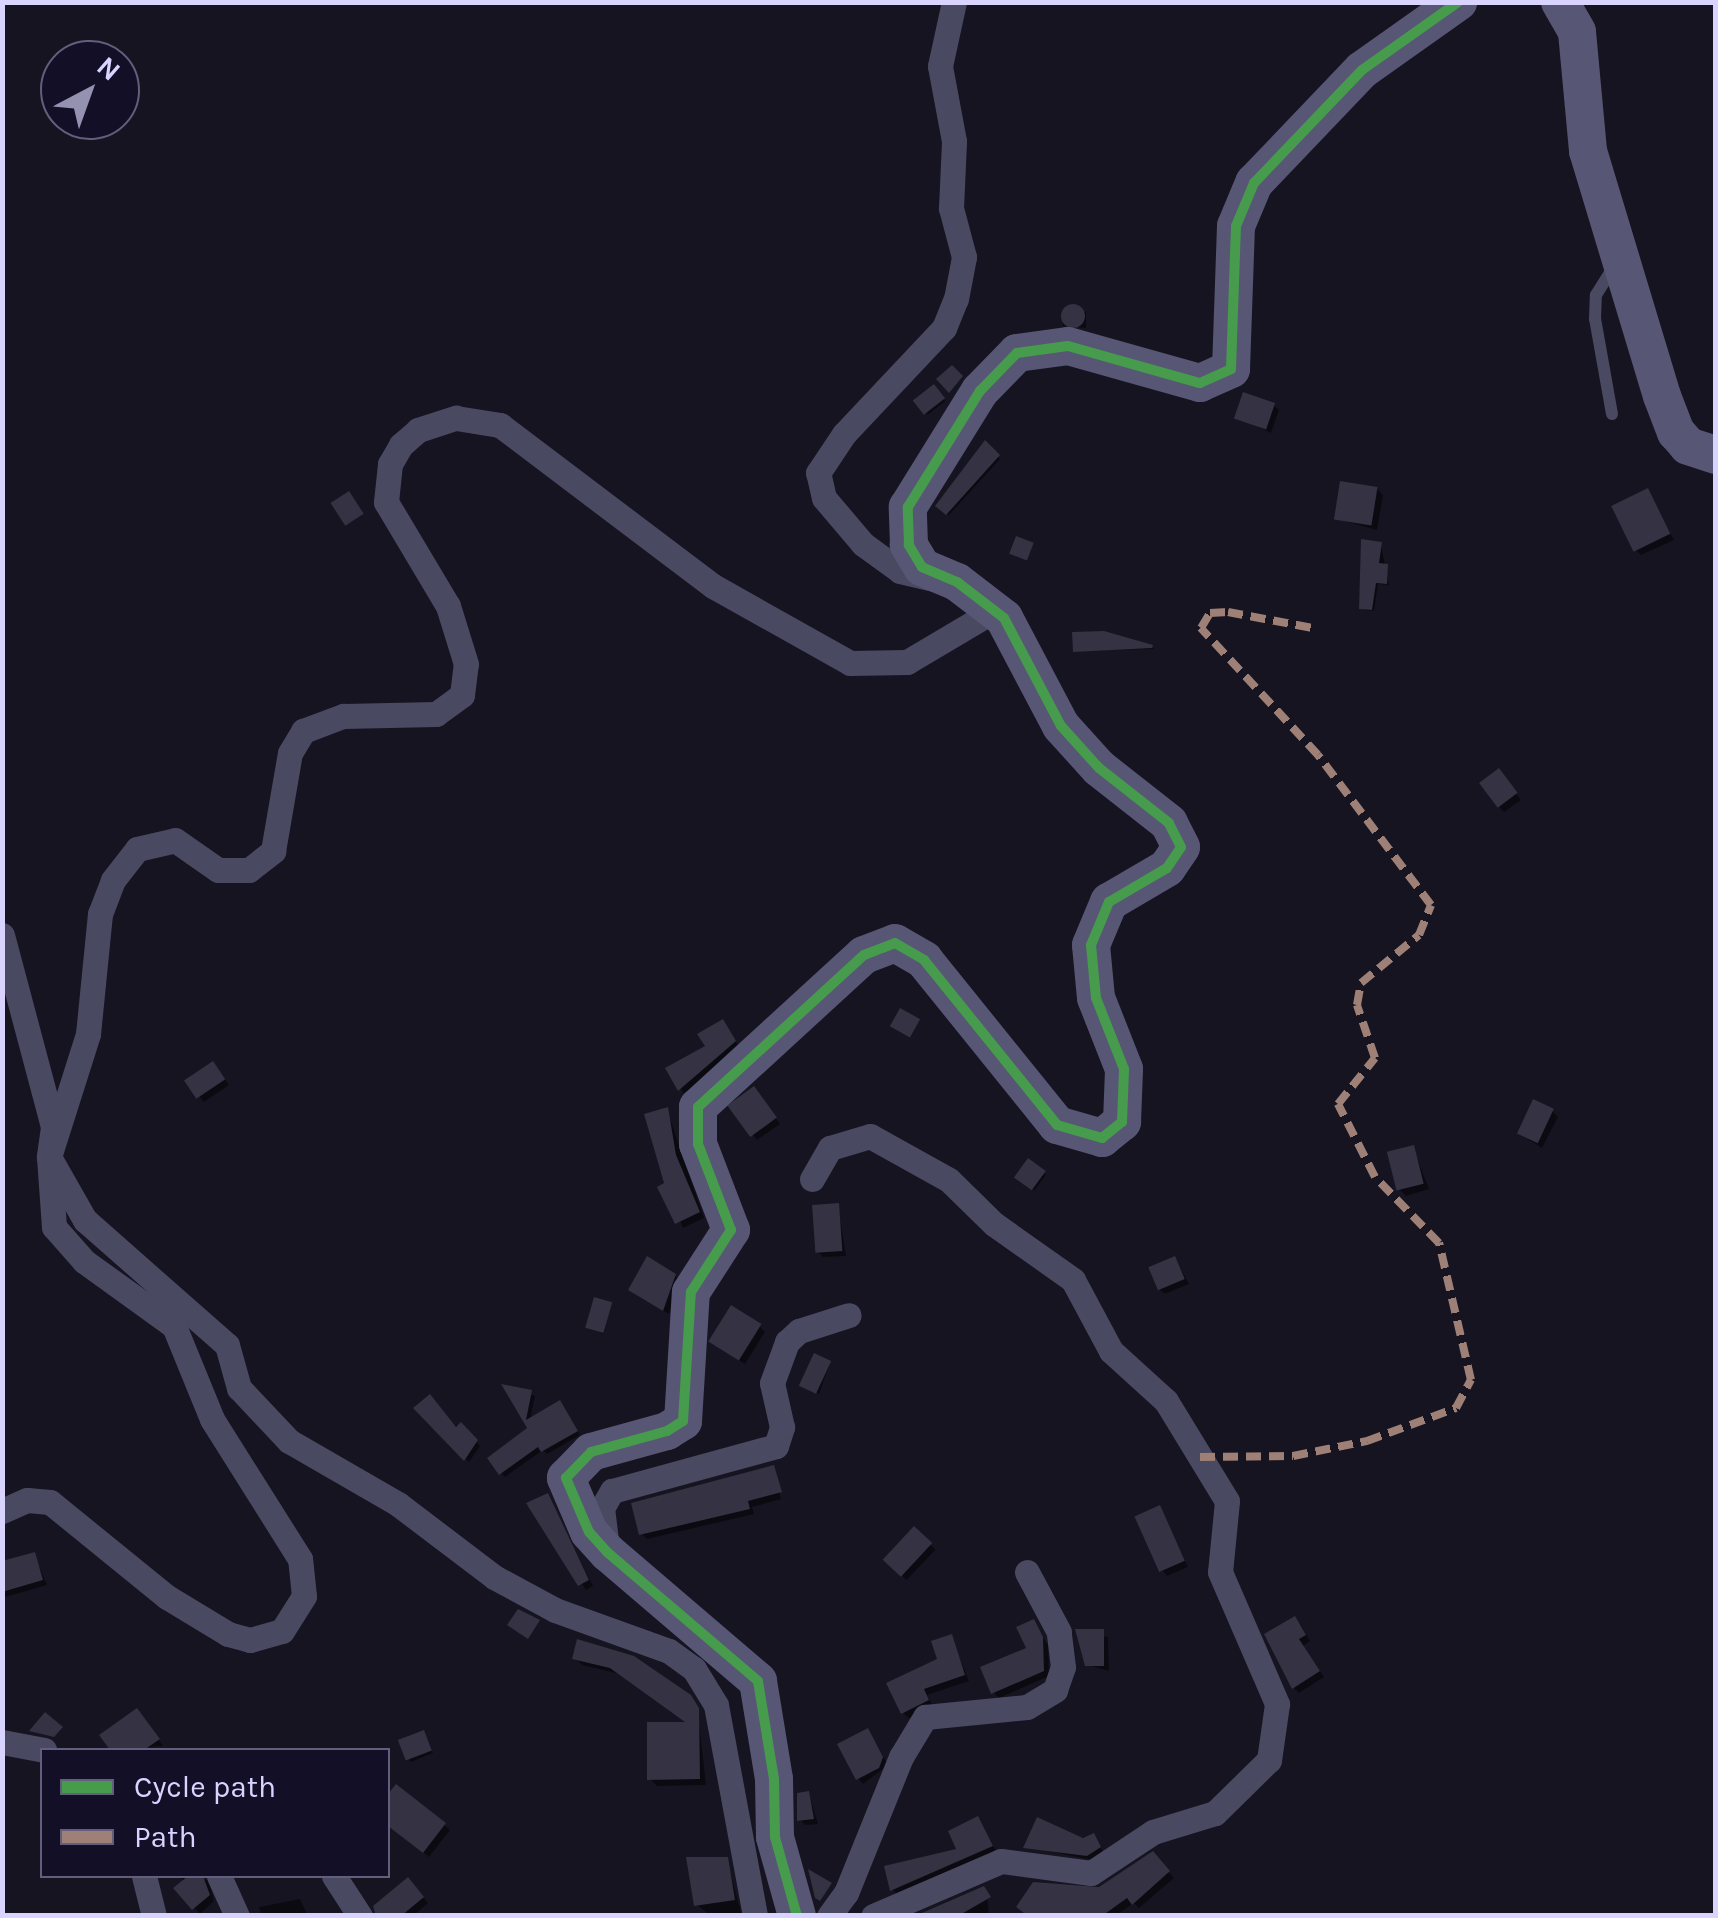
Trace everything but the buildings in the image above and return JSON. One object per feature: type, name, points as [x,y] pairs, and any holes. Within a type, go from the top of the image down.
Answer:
[{"type":"street","points":[[797,1916],[775,1837],[774,1779],[758,1680],[608,1553],[589,1532],[566,1478],[591,1452],[667,1431],[682,1420],[691,1292],[731,1230],[698,1144],[698,1107],[864,956],[895,944],[924,960],[1057,1125],[1102,1138],[1122,1122],[1124,1068],[1096,998],[1091,945],[1109,902],[1167,868],[1181,847],[1169,823],[1100,768],[1061,726],[1020,644],[995,610],[957,582],[900,571],[863,544],[824,498],[818,474],[844,434],[933,343],[956,299],[964,256],[951,208],[954,141],[940,66],[954,2]]},
{"type":"street","points":[[939,579],[908,545],[908,506],[1000,368],[1017,353],[1068,346],[1200,383],[1231,369],[1236,226],[1254,183],[1362,70],[1458,2]]},
{"type":"street","points":[[1560,2],[1577,32],[1588,151],[1676,432],[1688,446],[1716,454]]},
{"type":"street","points":[[755,1916],[709,1685],[669,1651],[554,1610],[494,1576],[398,1504],[289,1441],[240,1388],[227,1345],[85,1220],[48,1157],[88,1034],[100,914],[112,880],[137,848],[175,840],[218,870],[250,870],[273,851],[290,753],[303,731],[343,716],[436,714],[462,695],[466,664],[448,606],[386,502],[390,464],[418,430],[480,418],[520,435],[713,586],[850,662],[907,662],[995,610]]},
{"type":"street","points":[[2,935],[53,1127],[48,1157],[54,1227],[84,1261],[174,1326],[212,1419],[300,1560],[304,1596],[282,1631],[250,1640],[228,1634],[166,1597],[50,1502],[27,1500],[2,1511]]},
{"type":"street","points":[[812,1179],[830,1148],[870,1136],[949,1180],[994,1224],[1074,1280],[1110,1351],[1166,1402],[1227,1501],[1220,1572],[1277,1704],[1270,1760],[1214,1813],[1154,1832],[1091,1874],[1001,1861],[873,1916]]},
{"type":"street","points":[[608,1553],[602,1508],[612,1490],[776,1446],[782,1427],[772,1384],[787,1342],[800,1331],[848,1315]]},
{"type":"street","points":[[829,1916],[856,1872],[901,1758],[925,1717],[1027,1707],[1055,1690],[1063,1667],[1059,1632],[1027,1572]]},
{"type":"street","points":[[2,1742],[40,1749]]},
{"type":"street","points":[[144,1878],[154,1916]]},
{"type":"street","points":[[219,1878],[237,1916]]},
{"type":"street","points":[[335,1878],[360,1916]]},
{"type":"lane","points":[[1612,414],[1598,349],[1596,295],[1620,259]]},
{"type":"marked path","points":[[1200,1457],[1293,1456],[1367,1441],[1456,1408],[1471,1380],[1439,1243],[1375,1177],[1338,1104],[1375,1058],[1357,1005],[1361,983],[1419,935],[1431,905],[1318,755],[1201,628],[1210,613],[1228,612],[1313,628]]},
{"type":"cycle path","points":[[797,1916],[775,1837],[774,1779],[758,1681],[608,1553],[589,1532],[566,1478],[591,1452],[667,1431],[683,1421],[691,1292],[731,1230],[698,1144],[698,1107],[864,955],[895,943],[924,960],[1057,1125],[1102,1138],[1122,1122],[1124,1069],[1096,998],[1091,945],[1109,902],[1167,868],[1181,847],[1169,823],[1099,768],[1061,726],[1004,618],[957,582],[922,567],[909,545],[908,507],[980,391],[1017,353],[1068,346],[1200,383],[1231,369],[1236,226],[1254,183],[1362,70],[1458,2]]}]
